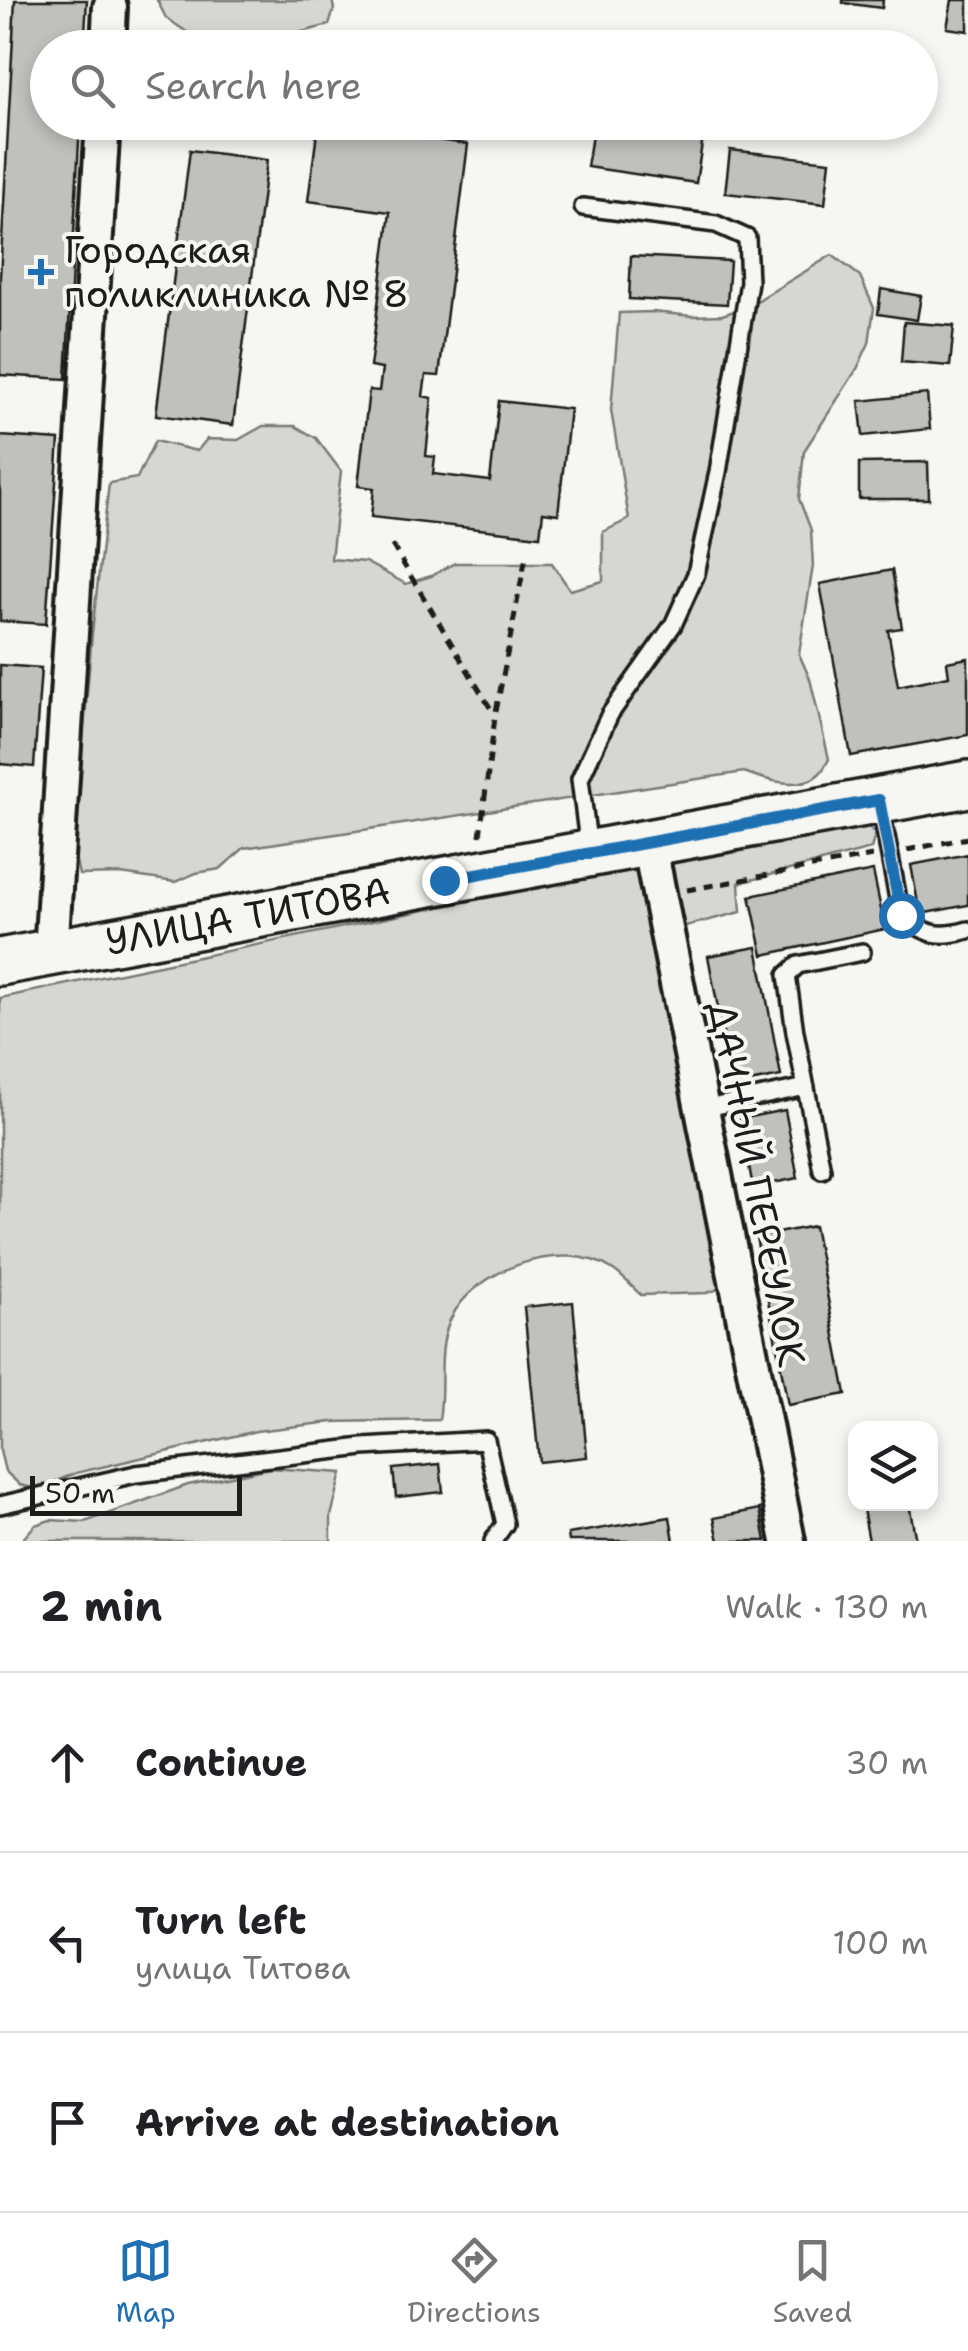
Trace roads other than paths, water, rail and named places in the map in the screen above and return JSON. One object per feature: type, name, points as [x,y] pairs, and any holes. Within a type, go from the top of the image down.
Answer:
[{"type":"main road","name":"УЛИЦА ТИТОВА","points":[[0,962],[968,784]]},
{"type":"street","points":[[109,30],[110,7]]},
{"type":"street","points":[[51,953],[102,140]]},
{"type":"street","name":"ДАЧНЫЙ ПЕРЕУЛОК","points":[[649,843],[788,1541]]},
{"type":"lane","points":[[583,207],[716,224],[747,238],[749,282],[718,472],[696,574],[673,625],[610,714],[580,780],[590,854]]},
{"type":"lane","points":[[879,800],[901,915],[922,931],[948,936],[968,930]]},
{"type":"lane","points":[[822,1170],[787,976],[798,965],[862,952]]},
{"type":"lane","points":[[702,1109],[806,1087]]},
{"type":"lane","points":[[0,1505],[136,1474],[363,1446],[486,1440],[505,1524],[493,1541]]},
{"type":"place","name":"Городская поликлиника № 8","points":[[41,272]]}]
